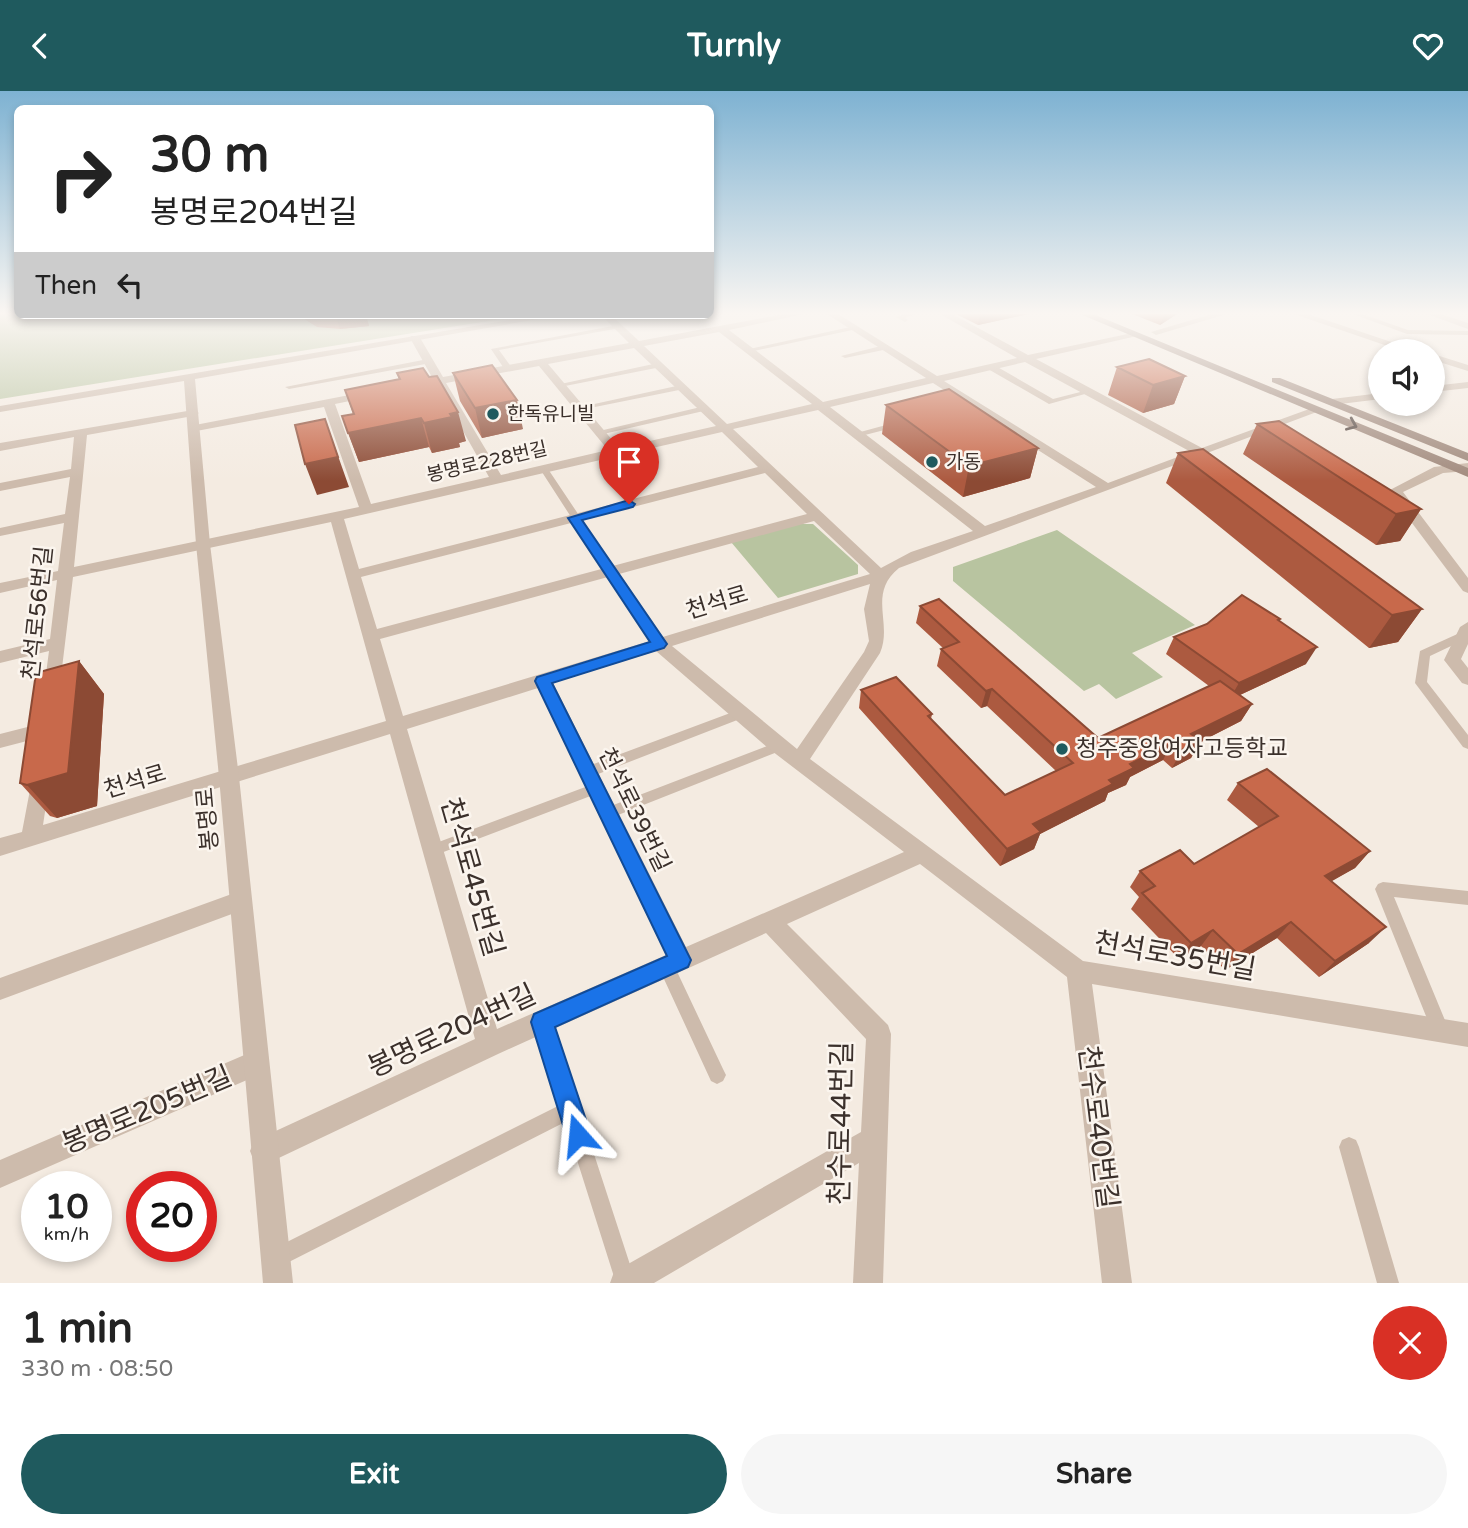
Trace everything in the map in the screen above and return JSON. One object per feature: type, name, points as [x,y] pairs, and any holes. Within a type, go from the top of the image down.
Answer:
[{"type":"main road","points":[[1228,370],[1468,457]]},
{"type":"main road","points":[[1241,370],[1468,473]]},
{"type":"street","points":[[0,409],[227,370]]},
{"type":"street","points":[[433,370],[497,481]]},
{"type":"street","points":[[402,388],[499,370]]},
{"type":"street","points":[[547,370],[616,452]]},
{"type":"street","points":[[663,370],[880,576],[872,609],[877,641],[872,653],[799,761]]},
{"type":"street","points":[[774,370],[982,531]]},
{"type":"street","points":[[921,370],[1106,488]]},
{"type":"street","name":"봉명로228번길","points":[[0,588],[203,544],[224,542],[978,370]]},
{"type":"street","points":[[1047,370],[1199,452]]},
{"type":"street","name":"봉명로","points":[[189,376],[203,544],[229,777],[278,1283]]},
{"type":"street","points":[[1445,388],[1468,385]]},
{"type":"street","points":[[0,447],[81,433],[194,421],[377,393]]},
{"type":"street","name":"천석로","points":[[0,847],[880,576],[894,565],[916,555],[1106,488],[1324,406],[1368,398]]},
{"type":"street","points":[[328,402],[366,509]]},
{"type":"street","name":"천석로56번길","points":[[31,838],[48,729],[81,433]]},
{"type":"street","points":[[1468,467],[1450,465],[1436,469],[1395,491],[1468,588]]},
{"type":"street","points":[[353,575],[766,469]]},
{"type":"street","points":[[0,487],[77,472]]},
{"type":"street","name":"천석로45번길","points":[[336,516],[489,1045]]},
{"type":"street","points":[[370,636],[816,516]]},
{"type":"street","points":[[0,532],[72,517]]},
{"type":"street","points":[[1466,631],[1452,660],[1468,679]]},
{"type":"street","points":[[0,657],[58,643]]},
{"type":"street","name":"천석로35번길","points":[[659,644],[780,747],[1079,971],[1468,1035]]},
{"type":"street","name":"천석로39번길","points":[[543,681],[608,813],[673,963]]},
{"type":"street","points":[[0,741],[48,729]]},
{"type":"street","name":"봉명로204번길","points":[[264,1151],[489,1045],[924,853]]},
{"type":"street","points":[[0,989],[240,901]]},
{"type":"street","name":"천수로44번길","points":[[770,922],[879,1034],[868,1283]]},
{"type":"street","name":"천수로40번길","points":[[1079,971],[1118,1283]]},
{"type":"street","name":"봉명로205번길","points":[[0,1174],[256,1063]]},
{"type":"street","points":[[625,1283],[873,1140]]},
{"type":"lane","points":[[289,387],[382,370]]},
{"type":"lane","points":[[560,385],[635,370]]},
{"type":"lane","points":[[995,370],[1052,402],[1088,392]]},
{"type":"lane","points":[[580,408],[681,387]]},
{"type":"lane","points":[[962,407],[975,404]]},
{"type":"lane","points":[[599,432],[705,408]]},
{"type":"lane","points":[[857,433],[910,421]]},
{"type":"lane","points":[[544,469],[659,644]]},
{"type":"lane","points":[[1466,631],[1424,654],[1421,683],[1468,744]]},
{"type":"lane","points":[[433,850],[741,714]]},
{"type":"lane","points":[[608,813],[780,747]]},
{"type":"lane","points":[[1440,1030],[1383,889],[1468,898]]},
{"type":"lane","points":[[673,963],[717,1075]]},
{"type":"lane","points":[[542,1022],[625,1283]]},
{"type":"lane","points":[[275,1258],[570,1110]]},
{"type":"lane","points":[[1349,1147],[1388,1283]]},
{"type":"green space","points":[[0,370],[184,370],[0,399]]},
{"type":"green space","points":[[800,524],[813,524],[858,565],[858,574],[778,598],[731,542]]},
{"type":"green space","points":[[1057,530],[1195,625],[1132,653],[1163,677],[1116,699],[1099,684],[1084,691],[953,581],[953,567]]},
{"type":"building","points":[[424,370],[429,377],[437,376],[458,412],[450,414],[452,417],[424,423],[421,418],[348,433],[342,416],[354,414],[345,390],[400,379],[397,373]]},
{"type":"building","points":[[495,370],[517,400],[475,408],[453,373]]},
{"type":"building","points":[[1122,370],[1172,370],[1185,376],[1153,385]]},
{"type":"building","points":[[949,389],[1038,448],[969,466],[886,405]]},
{"type":"building","points":[[325,419],[338,457],[305,464],[295,425]]},
{"type":"building","points":[[1279,421],[1421,509],[1396,514],[1257,424]]},
{"type":"building","points":[[1203,449],[1422,609],[1392,615],[1178,453]]},
{"type":"building","points":[[1242,595],[1317,647],[1239,683],[1174,637],[1207,624]]},
{"type":"building","points":[[939,599],[1098,738],[1220,681],[1252,704],[1191,734],[1201,741],[1182,750],[1172,743],[1130,764],[1134,768],[1109,780],[1113,784],[1033,824],[1041,832],[1007,849],[861,690],[896,677],[932,714],[928,716],[1005,795],[1073,763],[992,689],[986,691],[941,649],[959,642],[920,606]]},
{"type":"building","points":[[79,661],[68,773],[27,785],[20,783],[36,673]]},
{"type":"building","points":[[1267,769],[1370,851],[1325,876],[1386,927],[1335,961],[1291,922],[1238,954],[1213,930],[1191,943],[1142,893],[1155,886],[1140,871],[1180,850],[1194,864],[1278,816],[1238,783]]},
{"type":"place","name":"한독유니빌","points":[[493,414]]},
{"type":"place","name":"가동","points":[[932,462]]},
{"type":"place","name":"청주중앙여자고등학교","points":[[1062,749]]},
{"type":"route","points":[[578,1135],[542,1022],[680,960],[543,681],[659,644],[575,518],[629,504]]}]
